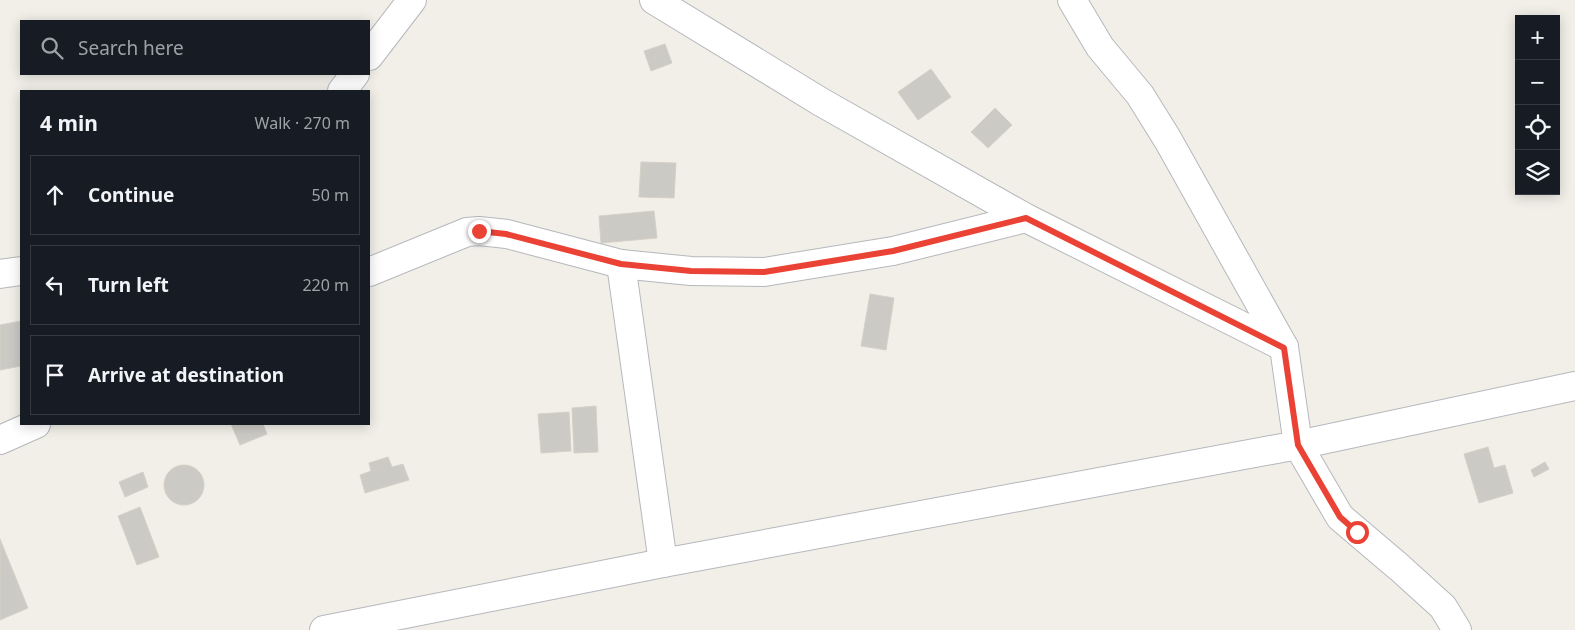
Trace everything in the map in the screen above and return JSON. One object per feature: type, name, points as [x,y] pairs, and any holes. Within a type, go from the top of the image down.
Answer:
[{"type":"street","points":[[370,55],[412,0]]},
{"type":"street","points":[[654,0],[821,102],[1026,218],[1284,348]]},
{"type":"street","points":[[1072,0],[1100,46],[1140,95],[1168,140],[1284,348],[1298,445],[1340,517],[1443,607],[1457,630]]},
{"type":"street","points":[[343,90],[354,75]]},
{"type":"street","points":[[370,272],[467,232],[479,231],[506,234],[621,264],[691,271],[764,272],[893,251],[1026,218]]},
{"type":"street","points":[[621,264],[663,563]]},
{"type":"street","points":[[0,274],[20,271]]},
{"type":"street","points":[[324,630],[663,563],[1298,445],[1575,386]]},
{"type":"street","points":[[0,440],[34,425]]},
{"type":"building","points":[[665,44],[672,63],[651,71],[644,51]]},
{"type":"building","points":[[931,69],[951,97],[918,120],[898,92]]},
{"type":"building","points":[[995,108],[1012,125],[988,148],[971,132]]},
{"type":"building","points":[[641,162],[676,163],[674,198],[639,197]]},
{"type":"building","points":[[654,211],[657,238],[601,243],[599,216]]},
{"type":"building","points":[[870,294],[894,298],[886,350],[861,346]]},
{"type":"building","points":[[20,321],[20,366],[0,370],[0,325]]},
{"type":"building","points":[[596,406],[598,452],[574,453],[572,408]]},
{"type":"building","points":[[569,412],[571,451],[541,453],[538,414]]},
{"type":"building","points":[[231,425],[263,425],[267,434],[240,445]]},
{"type":"building","points":[[1488,447],[1494,468],[1505,465],[1513,493],[1479,503],[1464,454]]},
{"type":"building","points":[[388,457],[392,467],[403,464],[409,480],[365,493],[360,475],[371,471],[369,463]]},
{"type":"building","points":[[1545,462],[1549,469],[1534,477],[1531,470]]},
{"type":"building","points":[[184,465],[198,471],[204,485],[198,499],[184,505],[170,499],[164,485],[170,471]]},
{"type":"building","points":[[143,472],[148,487],[125,497],[119,482]]},
{"type":"building","points":[[140,507],[159,557],[137,565],[118,516]]},
{"type":"building","points":[[0,539],[28,608],[0,620]]},
{"type":"route","points":[[479,231],[506,234],[621,264],[691,271],[764,272],[893,251],[1026,218],[1284,348],[1298,445],[1340,517],[1357,532]]}]
